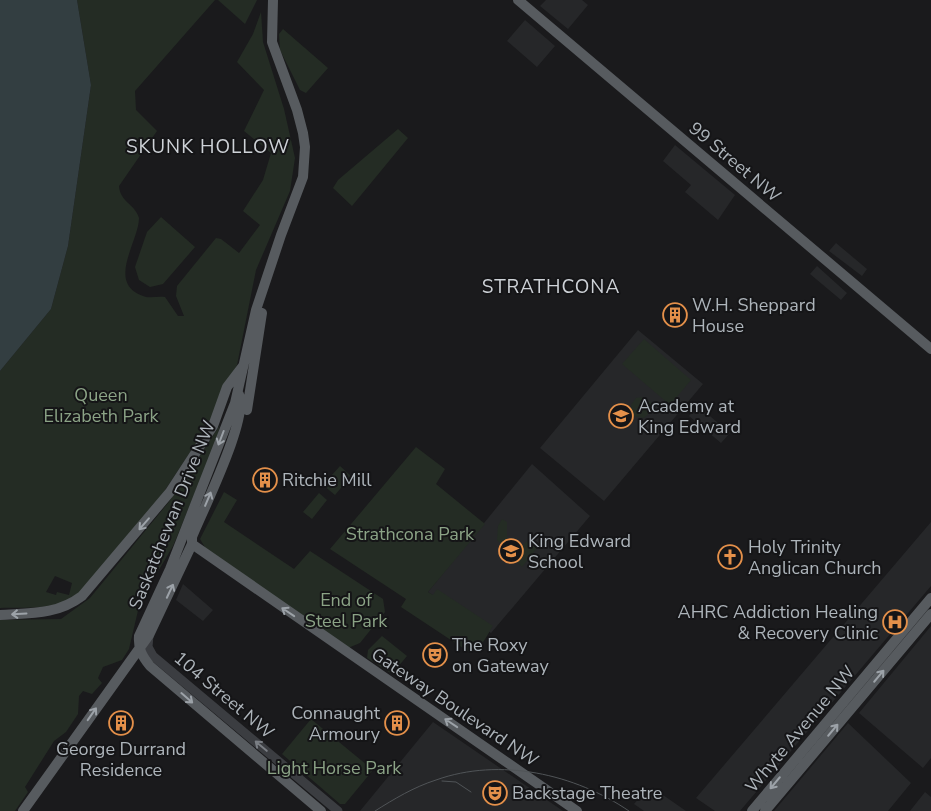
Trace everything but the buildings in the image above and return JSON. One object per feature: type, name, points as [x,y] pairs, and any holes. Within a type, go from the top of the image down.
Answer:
[{"type":"main road","name":"Saskatchewan Drive NW","points":[[139,650],[139,636],[170,569],[238,393],[256,310],[266,285],[280,236],[304,177],[305,155],[297,110],[272,42],[273,0]]},
{"type":"main road","name":"99 Street NW","points":[[518,0],[931,349]]},
{"type":"main road","name":"Saskatchewan Drive NW","points":[[235,434],[246,416],[266,285]]},
{"type":"main road","points":[[0,615],[57,610],[70,605],[82,596],[170,492],[213,426],[229,384],[245,361]]},
{"type":"main road","points":[[226,394],[231,391],[238,393]]},
{"type":"main road","name":"Saskatchewan Drive NW","points":[[24,811],[125,666],[149,635],[192,544],[192,537],[235,434],[243,402],[238,393]]},
{"type":"main road","points":[[170,569],[192,544]]},
{"type":"main road","name":"Gateway Boulevard NW","points":[[192,544],[577,811]]},
{"type":"main road","name":"Whyte Avenue NW","points":[[752,811],[931,598]]},
{"type":"main road","name":"Whyte Avenue NW","points":[[765,811],[931,614]]},
{"type":"main road","name":"104 Street NW","points":[[139,650],[150,666],[321,811]]},
{"type":"main road","points":[[125,666],[136,663],[150,666]]},
{"type":"street","name":"104 Street NW","points":[[149,635],[148,648],[153,656],[338,811]]},
{"type":"shaded area","points":[[0,0],[77,0],[91,85],[68,246],[51,309],[0,371]]},
{"type":"shaded area","points":[[546,0],[582,0],[588,5],[568,29],[540,6]]},
{"type":"shaded area","points":[[525,20],[555,46],[537,67],[507,41]]},
{"type":"shaded area","points":[[675,145],[735,195],[718,220],[685,192],[691,185],[663,161]]},
{"type":"shaded area","points":[[836,243],[867,269],[862,276],[829,251]]},
{"type":"shaded area","points":[[817,266],[847,293],[841,300],[810,274]]},
{"type":"shaded area","name":"Academy at King Edward","points":[[638,330],[703,384],[604,501],[540,448]]},
{"type":"shaded area","points":[[698,406],[730,433],[721,443],[689,416]]},
{"type":"shaded area","name":"King Edward School","points":[[532,464],[590,516],[491,633],[428,592]]},
{"type":"shaded area","points":[[931,522],[931,586],[740,811],[715,811],[696,798]]},
{"type":"shaded area","points":[[183,584],[213,610],[203,621],[176,600]]},
{"type":"shaded area","points":[[931,626],[931,758],[923,768],[859,713]]},
{"type":"shaded area","points":[[433,722],[563,811],[360,811]]},
{"type":"shaded area","points":[[848,723],[911,783],[888,811],[774,811]]},
{"type":"shaded area","points":[[648,788],[653,788],[686,811],[644,811],[634,804]]},
{"type":"shaded area","points":[[925,792],[931,797],[931,811],[910,811]]},
{"type":"green space","name":"Queen Elizabeth Park","points":[[77,0],[215,0],[135,91],[136,110],[157,131],[119,186],[122,196],[134,209],[139,218],[138,228],[127,262],[125,273],[127,283],[134,291],[146,297],[165,297],[178,316],[184,316],[176,296],[177,286],[216,238],[221,239],[239,253],[260,225],[243,211],[263,180],[271,153],[244,131],[264,90],[237,62],[253,34],[261,12],[263,42],[284,109],[295,158],[290,191],[256,270],[237,365],[210,422],[150,513],[79,594],[51,606],[0,608],[0,371],[51,309],[68,246],[91,85]],"holes":[[[55,576],[72,583],[69,595],[57,592],[56,595],[46,592]]]},
{"type":"green space","points":[[218,0],[257,0],[245,24]]},
{"type":"green space","points":[[283,29],[328,68],[306,93],[300,90],[280,50],[279,34]]},
{"type":"green space","points":[[398,129],[408,138],[352,206],[333,188],[338,180]]},
{"type":"green space","points":[[161,217],[195,247],[163,284],[150,287],[139,280],[135,267],[147,232]]},
{"type":"green space","points":[[644,339],[691,380],[670,405],[622,364]]},
{"type":"green space","points":[[642,397],[644,402],[651,402],[651,411],[644,418],[633,416],[631,405],[636,398]]},
{"type":"green space","points":[[220,425],[216,442],[173,546],[140,602],[129,649],[122,660],[103,667],[98,678],[102,683],[92,694],[83,691],[79,696],[78,714],[66,732],[54,741],[25,787],[28,792],[15,811],[0,811],[0,620],[61,619],[90,598],[168,503]]},
{"type":"green space","name":"Strathcona Park","points":[[416,447],[445,469],[436,484],[485,524],[428,592],[433,595],[437,589],[493,626],[481,645],[474,651],[469,652],[401,607],[406,599],[330,549]]},
{"type":"green space","points":[[340,466],[351,476],[335,495],[323,485]]},
{"type":"green space","name":"End of Steel Park","points":[[224,492],[237,500],[224,522],[294,569],[310,551],[383,599],[385,612],[360,643],[348,648],[206,549],[200,539]]},
{"type":"green space","points":[[319,493],[327,500],[312,519],[303,512]]},
{"type":"green space","points":[[502,519],[507,522],[507,539],[516,547],[522,546],[528,540],[537,548],[522,567],[497,540],[498,526]]},
{"type":"green space","points":[[382,636],[407,656],[392,674],[367,658],[368,650]]},
{"type":"green space","name":"Light Horse Park","points":[[311,719],[373,770],[345,804],[340,804],[282,754]]},
{"type":"tram line","points":[[375,811],[404,794],[436,780],[460,773],[486,770],[511,770],[561,779],[585,787],[629,811]]},
{"type":"tram line","points":[[442,781],[456,782],[471,792]]},
{"type":"place","name":"W.H. Sheppard House","points":[[675,315]]},
{"type":"place","name":"Academy at King Edward","points":[[621,416]]},
{"type":"place","name":"Ritchie Mill","points":[[265,480]]},
{"type":"place","name":"King Edward School","points":[[511,551]]},
{"type":"place","name":"Holy Trinity Anglican Church","points":[[730,557]]},
{"type":"place","name":"AHRC Addiction Healing & Recovery Clinic","points":[[895,622]]},
{"type":"place","name":"The Roxy on Gateway","points":[[435,655]]},
{"type":"place","name":"George Durrand Residence","points":[[121,723]]},
{"type":"place","name":"Connaught Armoury","points":[[397,723]]},
{"type":"place","name":"Backstage Theatre","points":[[495,793]]},
{"type":"district","name":"SKUNK HOLLOW","points":[[208,147]]},
{"type":"district","name":"STRATHCONA","points":[[551,287]]}]
